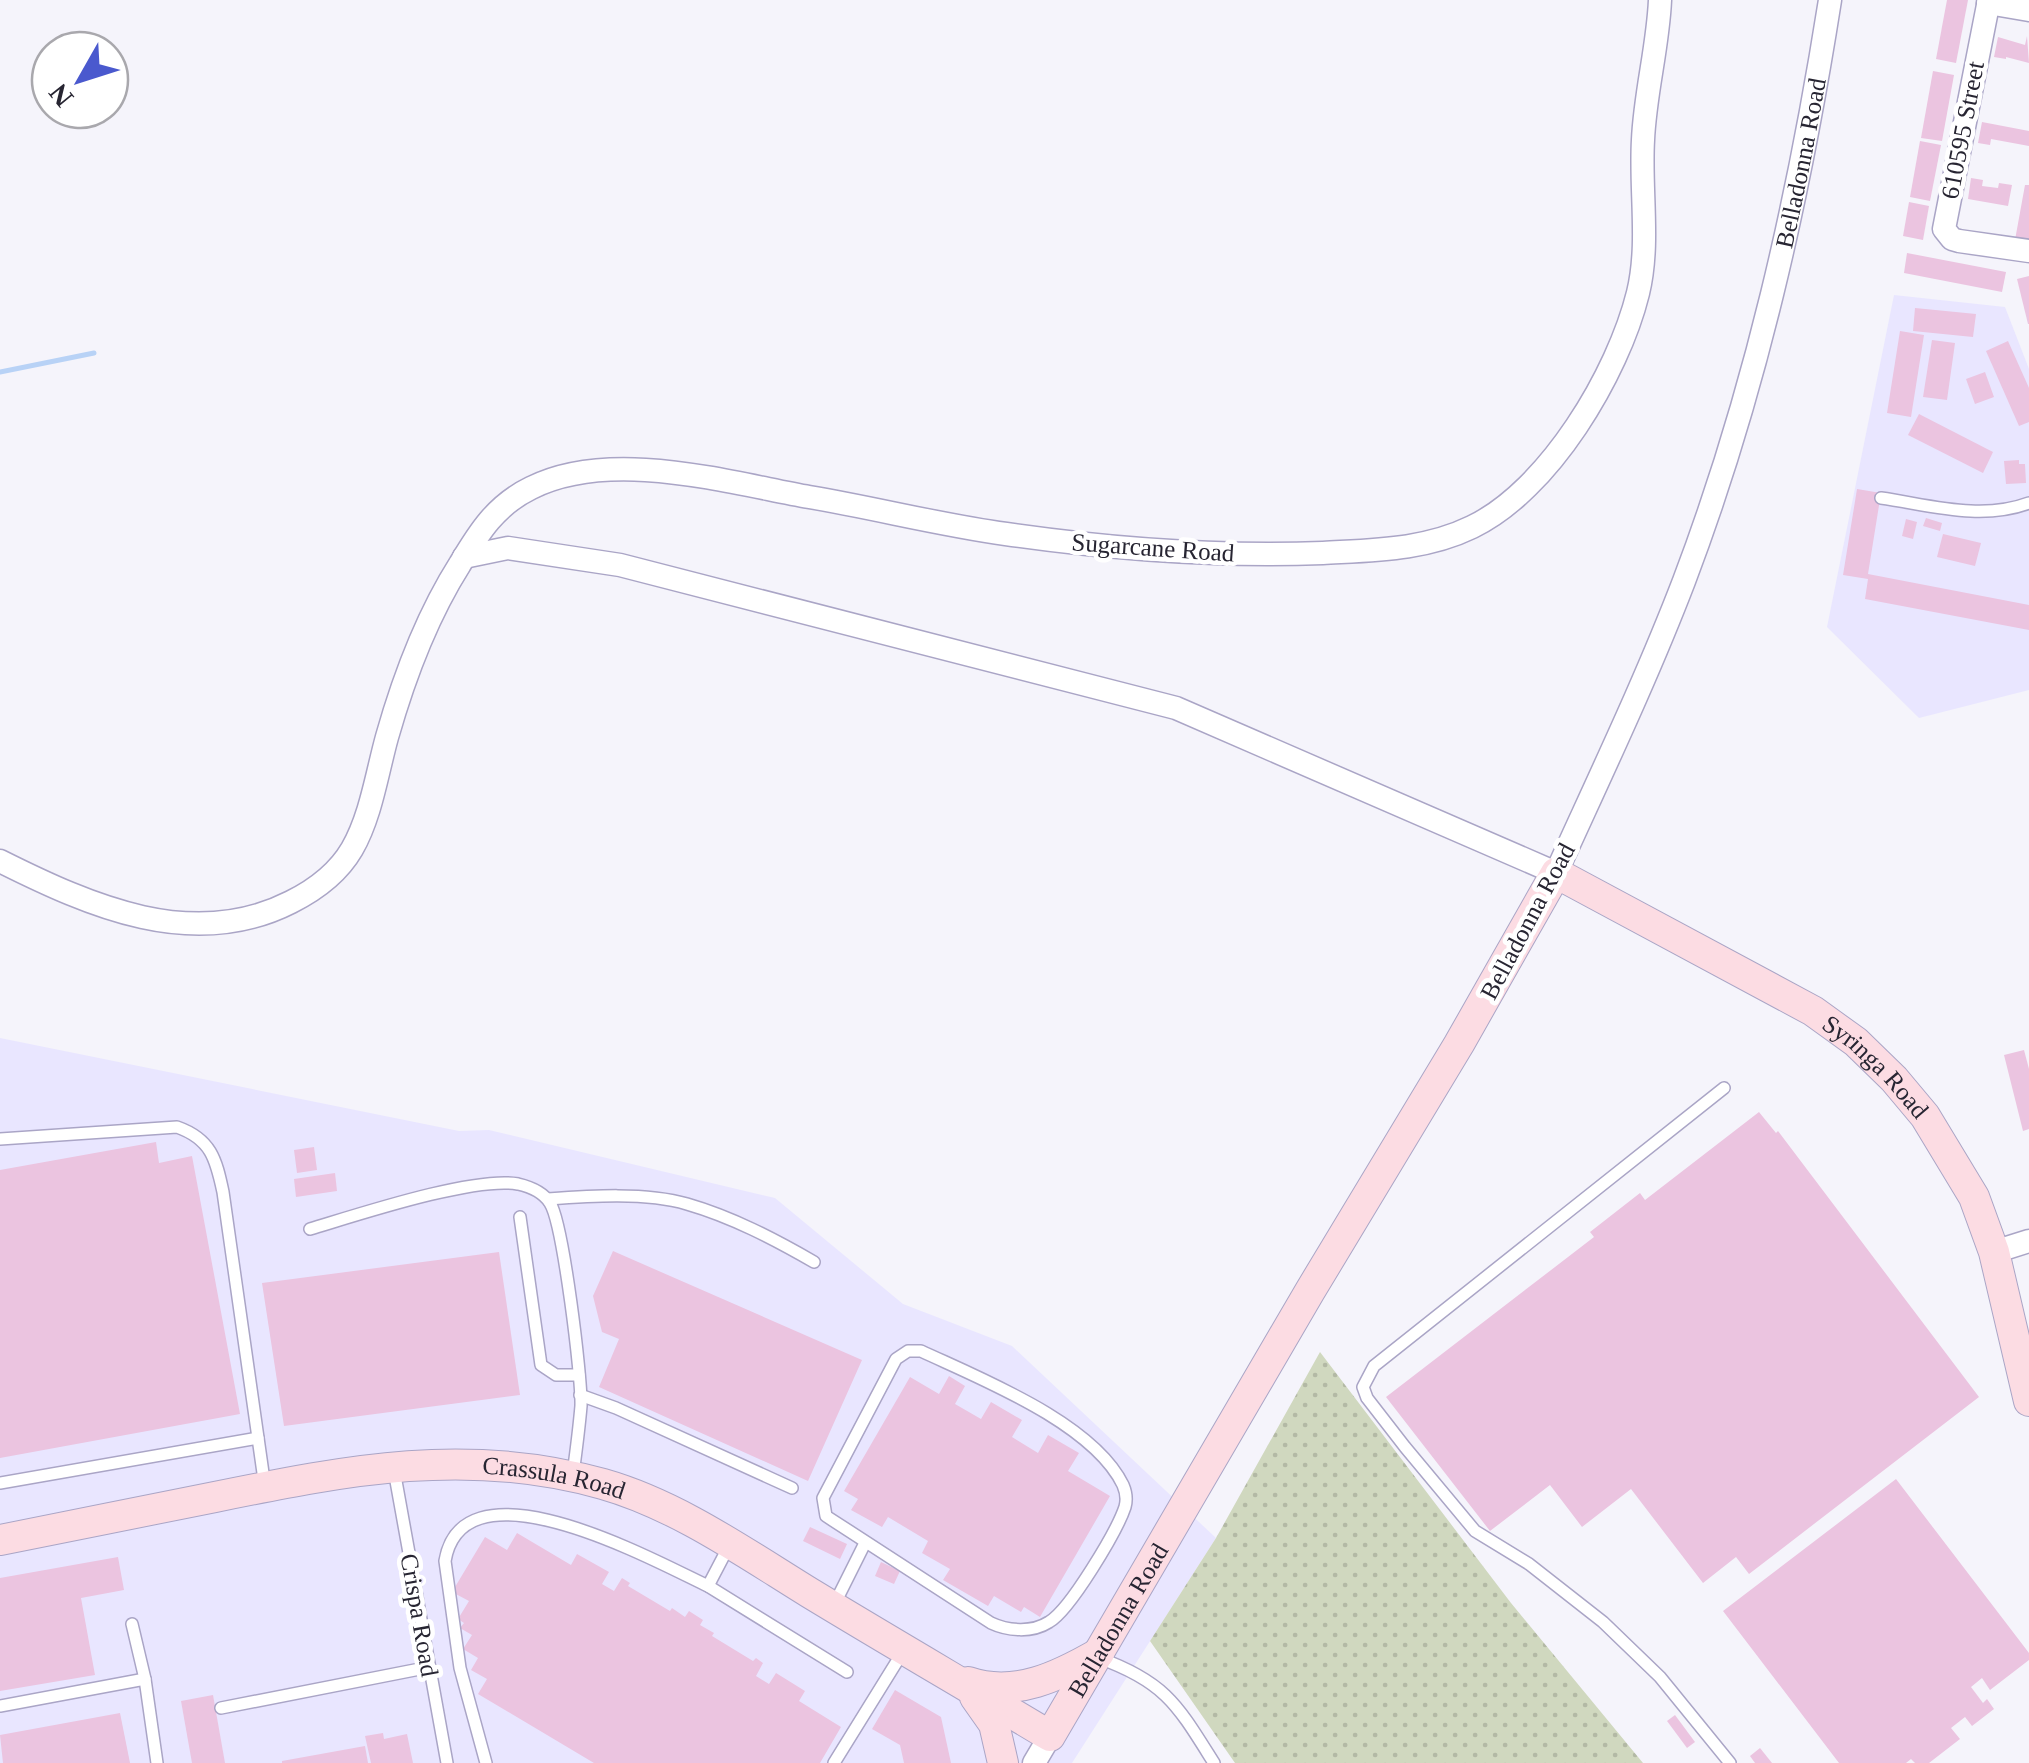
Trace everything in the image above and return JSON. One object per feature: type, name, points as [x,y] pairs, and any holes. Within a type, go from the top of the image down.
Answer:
[{"type":"street","name":"Sugarcane Road","points":[[0,861],[95,904],[148,920],[213,925],[242,921],[307,894],[331,876],[351,852],[391,724],[441,592],[479,530],[500,508],[530,488],[561,477],[617,468],[690,476],[1002,534],[1136,549],[1265,555],[1403,548],[1476,525],[1506,507],[1552,464],[1612,363],[1626,330],[1643,270],[1642,142],[1660,0]]},
{"type":"street","name":"Belladonna Road","points":[[1034,1763],[1477,1013],[1556,872],[1629,714],[1678,596],[1724,460],[1780,264],[1830,0]]},
{"type":"street","points":[[1988,2],[2029,10]]},
{"type":"street","name":"610595 Street","points":[[1988,2],[1944,229],[1959,241],[2029,251]]},
{"type":"street","points":[[464,558],[508,548],[620,565],[1176,708],[1556,872]]},
{"type":"street","name":"Syringa Road","points":[[1556,872],[1813,1011],[1856,1042],[1926,1116],[1974,1197],[1994,1252],[2029,1401]]},
{"type":"street","points":[[1994,1252],[2029,1242]]},
{"type":"street","name":"Crassula Road","points":[[0,1540],[265,1487],[394,1466],[431,1462],[507,1466],[573,1478],[604,1484],[657,1506],[730,1544],[1050,1736]]},
{"type":"street","points":[[954,1680],[990,1686],[1029,1685],[1100,1654]]},
{"type":"street","points":[[954,1680],[994,1724],[1003,1763]]},
{"type":"lane","points":[[1881,498],[1970,511],[2001,512],[2029,503]]},
{"type":"lane","points":[[1724,1088],[1374,1366],[1364,1387],[1376,1410],[1475,1531],[1529,1564],[1603,1622],[1660,1677],[1730,1763]]},
{"type":"lane","points":[[0,1140],[177,1127],[204,1140],[217,1163],[223,1192],[265,1487]]},
{"type":"lane","points":[[310,1228],[488,1184],[518,1184],[548,1199],[559,1234],[580,1374],[573,1478]]},
{"type":"lane","points":[[548,1199],[603,1195],[684,1203],[764,1234],[814,1262]]},
{"type":"lane","points":[[520,1217],[541,1365],[556,1375],[580,1374]]},
{"type":"lane","points":[[908,1351],[921,1351],[1043,1410],[1082,1439],[1114,1471],[1126,1496],[1118,1523],[1069,1604],[1042,1626],[1014,1630],[1001,1627],[865,1544],[826,1516],[823,1498],[896,1358],[908,1351]]},
{"type":"lane","points":[[580,1395],[792,1488]]},
{"type":"lane","points":[[0,1484],[258,1438]]},
{"type":"lane","name":"Crispa Road","points":[[394,1466],[446,1763]]},
{"type":"lane","points":[[486,1763],[460,1668],[445,1562],[447,1548],[460,1528],[483,1517],[539,1517],[608,1540],[708,1586],[847,1672]]},
{"type":"lane","points":[[708,1586],[730,1544]]},
{"type":"lane","points":[[833,1607],[865,1544]]},
{"type":"lane","points":[[132,1624],[146,1679],[157,1763]]},
{"type":"lane","points":[[834,1763],[904,1650]]},
{"type":"lane","points":[[1100,1654],[1168,1694],[1214,1763]]},
{"type":"lane","points":[[221,1708],[430,1667]]},
{"type":"lane","points":[[0,1706],[146,1679]]},
{"type":"shaded area","points":[[1894,295],[2005,307],[2029,369],[2029,690],[1919,718],[1827,627]]},
{"type":"shaded area","points":[[0,1038],[459,1131],[489,1130],[775,1198],[903,1304],[1012,1346],[1216,1538],[1072,1763],[0,1763]]},
{"type":"green space","points":[[1320,1352],[1511,1603],[1643,1763],[1235,1763],[1150,1641],[1216,1538]]},
{"type":"building","points":[[1947,0],[1968,0],[1956,63],[1936,59]]},
{"type":"building","points":[[2027,36],[2029,63],[1994,57],[1998,37],[2025,45]]},
{"type":"building","points":[[1933,71],[1954,75],[1942,141],[1921,138]]},
{"type":"building","points":[[1982,122],[2029,131],[2029,146],[1991,139],[1990,145],[1978,143]]},
{"type":"building","points":[[1920,141],[1941,145],[1930,201],[1910,197]]},
{"type":"building","points":[[1971,178],[1983,180],[1982,186],[2012,185],[2008,206],[1968,199]]},
{"type":"building","points":[[2025,185],[2029,185],[2029,242],[2015,240]]},
{"type":"building","points":[[1909,202],[1929,206],[1923,240],[1903,236]]},
{"type":"building","points":[[1907,253],[2006,272],[2002,292],[1904,273]]},
{"type":"building","points":[[2029,276],[2029,324],[2028,324],[2017,279]]},
{"type":"building","points":[[1915,308],[1976,314],[1973,337],[1913,331]]},
{"type":"building","points":[[1900,331],[1924,335],[1911,417],[1887,413]]},
{"type":"building","points":[[1932,340],[1955,343],[1947,400],[1923,397]]},
{"type":"building","points":[[2008,341],[2029,388],[2029,422],[2019,426],[1986,351]]},
{"type":"building","points":[[1985,372],[1994,397],[1975,404],[1966,379]]},
{"type":"building","points":[[1919,414],[1993,452],[1983,473],[1908,435]]},
{"type":"building","points":[[2019,460],[2019,464],[2025,464],[2026,483],[2006,484],[2004,461]]},
{"type":"building","points":[[1857,489],[1881,493],[1868,574],[2029,605],[2029,630],[1865,599],[1868,579],[1843,575]]},
{"type":"building","points":[[1926,518],[1942,523],[1940,531],[1923,526]]},
{"type":"building","points":[[1906,519],[1917,522],[1913,539],[1902,536]]},
{"type":"building","points":[[1943,534],[1981,543],[1975,566],[1937,557]]},
{"type":"building","points":[[2024,1050],[2029,1069],[2029,1129],[2023,1131],[2004,1055]]},
{"type":"building","points":[[1759,1112],[1778,1131],[1979,1397],[1749,1574],[1736,1557],[1703,1583],[1631,1489],[1582,1527],[1550,1485],[1490,1531],[1386,1397],[1594,1237],[1590,1232],[1640,1193],[1645,1200]]},
{"type":"building","points":[[156,1142],[159,1163],[192,1156],[240,1414],[0,1458],[0,1170]]},
{"type":"building","points":[[314,1147],[317,1170],[297,1173],[294,1150]]},
{"type":"building","points":[[335,1173],[337,1191],[296,1197],[294,1179]]},
{"type":"building","points":[[613,1251],[862,1360],[808,1481],[599,1387],[619,1339],[602,1332],[593,1296]]},
{"type":"building","points":[[499,1252],[520,1395],[284,1426],[262,1283]]},
{"type":"building","points":[[949,1376],[965,1386],[955,1404],[981,1419],[991,1402],[1022,1420],[1012,1437],[1038,1453],[1048,1435],[1079,1453],[1068,1471],[1110,1496],[1040,1617],[1024,1607],[1021,1612],[994,1596],[988,1606],[943,1580],[950,1569],[922,1553],[928,1541],[888,1517],[882,1527],[851,1510],[858,1499],[844,1491],[910,1377],[939,1394]]},
{"type":"building","points":[[1896,1479],[2029,1653],[2029,1660],[1990,1690],[1982,1678],[1971,1687],[1983,1703],[1987,1699],[1994,1709],[1972,1726],[1965,1717],[1951,1728],[1960,1739],[1929,1763],[1915,1763],[1911,1759],[1906,1763],[1839,1763],[1723,1611]]},
{"type":"building","points":[[810,1527],[847,1544],[840,1559],[803,1541]]},
{"type":"building","points":[[517,1533],[571,1565],[577,1554],[609,1572],[602,1584],[614,1591],[622,1578],[630,1583],[628,1586],[670,1611],[672,1608],[685,1617],[689,1611],[703,1620],[700,1625],[714,1633],[712,1636],[763,1663],[756,1676],[769,1684],[776,1673],[805,1691],[799,1701],[841,1727],[820,1763],[594,1763],[478,1694],[487,1679],[471,1670],[478,1658],[463,1649],[472,1635],[460,1628],[464,1623],[458,1619],[469,1601],[452,1592],[485,1537],[507,1550]]},
{"type":"building","points":[[118,1557],[124,1590],[81,1598],[95,1675],[0,1691],[0,1578]]},
{"type":"building","points":[[881,1562],[900,1571],[894,1584],[875,1576]]},
{"type":"building","points":[[895,1690],[941,1717],[951,1763],[904,1763],[900,1745],[872,1729]]},
{"type":"building","points":[[213,1695],[225,1763],[192,1763],[181,1701]]},
{"type":"building","points":[[120,1713],[130,1763],[3,1763],[0,1735]]},
{"type":"building","points":[[1675,1715],[1695,1742],[1687,1748],[1667,1721]]},
{"type":"building","points":[[383,1733],[384,1739],[407,1734],[413,1763],[371,1763],[365,1736]]},
{"type":"building","points":[[365,1746],[368,1763],[282,1763],[282,1761]]},
{"type":"building","points":[[1760,1748],[1772,1763],[1755,1763],[1750,1756]]},
{"type":"waterway","points":[[0,372],[94,353]]}]
